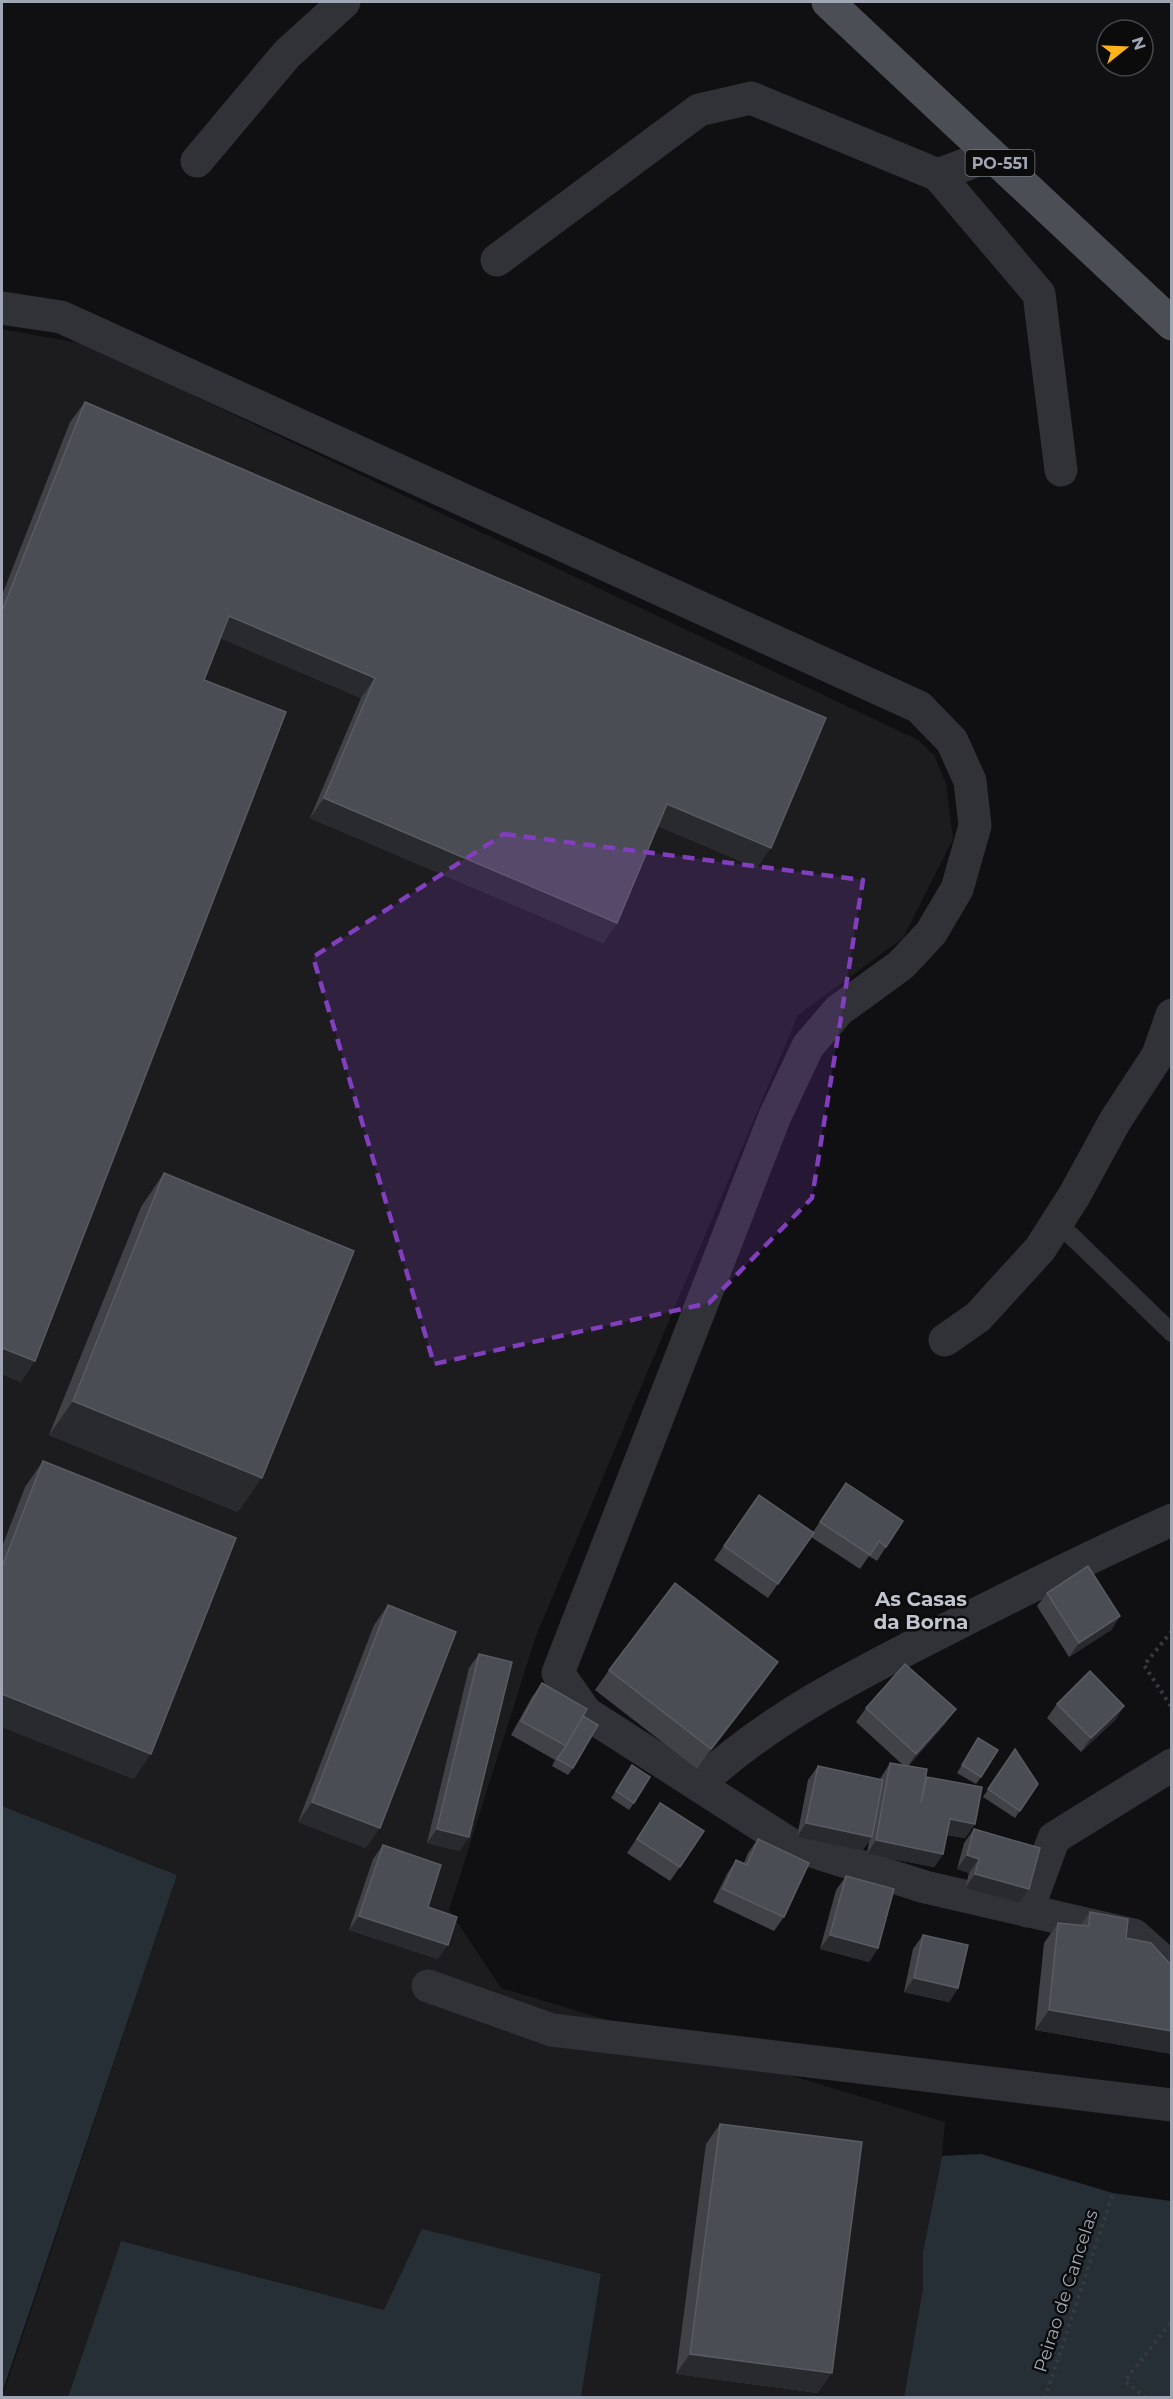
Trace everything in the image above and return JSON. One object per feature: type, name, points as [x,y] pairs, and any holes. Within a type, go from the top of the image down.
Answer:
[{"type":"main road","name":"PO-551","points":[[828,2],[1172,324]]},
{"type":"street","points":[[197,161],[287,54],[344,2]]},
{"type":"street","points":[[496,260],[699,110],[751,98],[938,175],[1039,294],[1061,470]]},
{"type":"street","points":[[938,175],[992,155]]},
{"type":"street","points":[[2,308],[61,317],[919,707],[952,741],[970,781],[975,826],[957,889],[931,933],[908,957],[839,1010],[808,1046],[775,1116],[558,1673],[586,1713],[790,1844],[924,1887],[1134,1935],[1172,1969]]},
{"type":"street","points":[[945,1340],[978,1317],[1040,1249],[1115,1120],[1165,1061],[1172,1015]]},
{"type":"street","points":[[699,1785],[732,1754],[851,1678],[1072,1565],[1172,1520]]},
{"type":"street","points":[[1028,1911],[1054,1838],[1172,1765]]},
{"type":"street","points":[[428,1986],[552,2030],[1172,2105]]},
{"type":"lane","points":[[1057,1222],[1172,1333]]},
{"type":"path","points":[[1172,1631],[1144,1665],[1172,1708]]},
{"type":"path","name":"Peirao de Cancelas","points":[[1045,2397],[1113,2193]]},
{"type":"path","points":[[1146,2397],[1125,2381],[1172,2321]]},
{"type":"highlighted area","points":[[504,834],[863,880],[812,1198],[709,1303],[434,1364],[313,957]]},
{"type":"shaded area","points":[[2,329],[85,344],[918,740],[934,755],[946,784],[953,839],[903,938],[798,1015],[536,1636],[449,1910],[501,1988],[945,2122],[942,2156],[923,2252],[923,2288],[904,2397],[581,2397],[601,2274],[384,2310],[121,2241],[68,2397],[2,2397],[177,1875],[2,1806]]},
{"type":"shaded area","points":[[2,1806],[177,1875],[2,2393]]},
{"type":"shaded area","points":[[981,2154],[1113,2193],[1171,2201],[1171,2397],[904,2397],[923,2288],[923,2252],[942,2156]]},
{"type":"shaded area","points":[[422,2229],[601,2274],[581,2397],[68,2397],[121,2241],[384,2310]]},
{"type":"building","points":[[85,402],[826,718],[771,848],[667,804],[617,923],[324,798],[375,678],[229,616],[204,680],[286,712],[35,1361],[2,1348],[2,611]]},
{"type":"building","points":[[164,1173],[354,1251],[262,1478],[73,1401]]},
{"type":"building","points":[[43,1461],[236,1538],[151,1754],[2,1694],[2,1567]]},
{"type":"building","points":[[846,1483],[903,1521],[886,1547],[879,1541],[870,1555],[820,1522]]},
{"type":"building","points":[[759,1495],[814,1533],[778,1584],[724,1546]]},
{"type":"building","points":[[1088,1566],[1120,1616],[1079,1643],[1047,1593]]},
{"type":"building","points":[[675,1583],[778,1662],[711,1749],[609,1670]]},
{"type":"building","points":[[388,1605],[456,1632],[380,1828],[312,1802]]},
{"type":"building","points":[[479,1654],[512,1662],[469,1837],[437,1829]]},
{"type":"building","points":[[905,1664],[956,1709],[916,1754],[866,1708]]},
{"type":"building","points":[[1090,1671],[1124,1706],[1091,1738],[1057,1704]]},
{"type":"building","points":[[542,1683],[587,1709],[566,1746],[521,1721]]},
{"type":"building","points":[[583,1716],[598,1725],[573,1768],[557,1759]]},
{"type":"building","points":[[978,1738],[998,1750],[981,1777],[962,1765]]},
{"type":"building","points":[[1015,1749],[1038,1784],[1020,1811],[988,1789]]},
{"type":"building","points":[[890,1763],[927,1769],[921,1803],[927,1777],[982,1787],[975,1824],[950,1819],[943,1854],[876,1840]]},
{"type":"building","points":[[632,1765],[650,1777],[634,1803],[616,1791]]},
{"type":"building","points":[[818,1766],[883,1780],[872,1837],[806,1823]]},
{"type":"building","points":[[660,1803],[704,1831],[680,1867],[637,1839]]},
{"type":"building","points":[[974,1829],[1040,1848],[1029,1889],[975,1874],[979,1859],[967,1855]]},
{"type":"building","points":[[758,1839],[809,1863],[784,1917],[723,1889],[736,1860],[747,1865]]},
{"type":"building","points":[[383,1845],[441,1865],[428,1907],[457,1917],[448,1945],[359,1916]]},
{"type":"building","points":[[846,1876],[894,1889],[878,1948],[830,1935]]},
{"type":"building","points":[[1090,1912],[1128,1919],[1126,1938],[1151,1943],[1172,1966],[1172,2031],[1049,2010],[1058,1923],[1089,1926]]},
{"type":"building","points":[[923,1935],[968,1945],[958,1988],[914,1978]]},
{"type":"building","points":[[720,2124],[862,2142],[832,2373],[690,2354]]},
{"type":"district","name":"As Casas da Borna","points":[[921,1610]]}]
